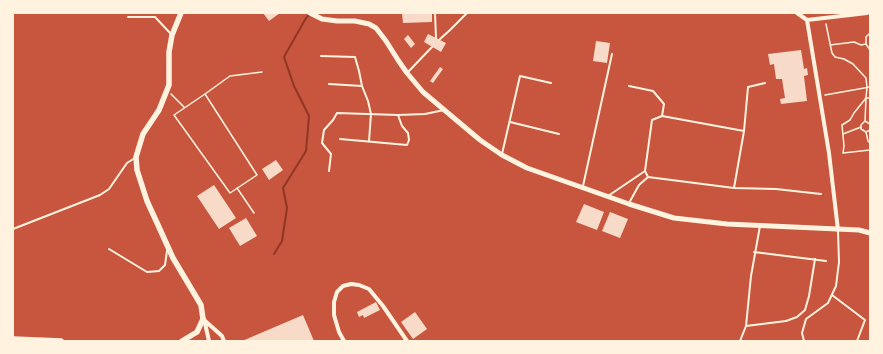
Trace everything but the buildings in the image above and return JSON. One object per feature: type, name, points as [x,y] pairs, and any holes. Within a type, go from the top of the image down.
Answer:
[{"type":"main road","points":[[181,13],[172,35],[169,52],[169,85],[159,110],[144,134],[136,158],[136,170],[168,248],[201,305],[203,319],[197,332],[182,341]]},
{"type":"main road","points":[[13,339],[61,341]]},
{"type":"street","points":[[310,13],[322,19],[355,21],[369,24],[376,28],[407,73],[423,92],[480,140],[502,155],[527,168],[628,204],[674,218],[728,224],[859,230],[870,233]]},
{"type":"street","points":[[797,13],[807,20],[867,13]]},
{"type":"street","points":[[807,20],[829,152],[838,230]]},
{"type":"street","points":[[344,341],[339,332],[334,315],[334,302],[338,292],[343,286],[351,284],[369,289],[383,306],[407,341]]},
{"type":"street","points":[[203,319],[209,341]]},
{"type":"street","points":[[203,319],[222,336],[224,341]]},
{"type":"lane","points":[[435,13],[437,39],[450,30],[468,13]]},
{"type":"lane","points":[[128,17],[155,17],[172,35]]},
{"type":"lane","points":[[407,73],[432,47]]},
{"type":"lane","points":[[583,187],[612,54]]},
{"type":"lane","points":[[321,56],[355,57],[371,114],[369,141]]},
{"type":"lane","points":[[502,155],[520,76],[551,83]]},
{"type":"lane","points":[[734,188],[744,130],[748,86],[765,83]]},
{"type":"lane","points":[[329,84],[362,86]]},
{"type":"lane","points":[[629,86],[653,91],[664,104],[662,116]]},
{"type":"lane","points":[[329,171],[331,154],[322,143],[324,130],[337,113],[398,115],[425,114],[445,110]]},
{"type":"lane","points":[[340,140],[407,144],[409,140],[408,133],[402,126],[398,115]]},
{"type":"lane","points":[[648,177],[645,171],[652,120],[662,116],[744,130]]},
{"type":"lane","points":[[510,122],[559,134]]},
{"type":"lane","points":[[13,229],[100,195],[109,189],[127,163],[136,158]]},
{"type":"lane","points":[[608,197],[645,171]]},
{"type":"lane","points":[[628,204],[639,185],[648,177],[734,188],[821,194]]},
{"type":"lane","points":[[740,341],[746,326],[750,276],[760,226]]},
{"type":"lane","points":[[804,341],[802,333],[806,319],[828,303],[836,286],[839,262],[838,230]]},
{"type":"lane","points":[[109,249],[147,272],[158,271],[165,265],[168,248]]},
{"type":"lane","points":[[754,252],[826,261]]},
{"type":"lane","points":[[746,326],[786,321],[797,317],[805,310],[809,296],[815,259]]},
{"type":"lane","points":[[832,295],[865,320],[857,341]]},
{"type":"path","points":[[825,21],[832,54],[835,57],[844,59],[853,64],[866,78],[867,87],[865,120],[861,125],[862,127]]},
{"type":"path","points":[[870,33],[866,37],[866,44],[870,50]]},
{"type":"path","points":[[830,45],[854,42],[866,44]]},
{"type":"path","points":[[205,94],[257,175],[230,193],[174,115],[230,76],[262,72]]},
{"type":"path","points":[[825,95],[870,87]]},
{"type":"path","points":[[167,90],[185,108]]},
{"type":"path","points":[[866,98],[850,120],[842,125],[844,146],[843,153],[870,150]]},
{"type":"path","points":[[865,120],[870,124],[870,130],[866,132]]},
{"type":"path","points":[[843,134],[862,127]]},
{"type":"path","points":[[862,127],[862,129],[866,132],[870,143]]},
{"type":"path","points":[[237,188],[254,213]]},
{"type":"waterway","points":[[274,254],[282,241],[287,208],[283,188],[306,151],[309,116],[294,86],[284,57],[306,18],[310,14]]}]
